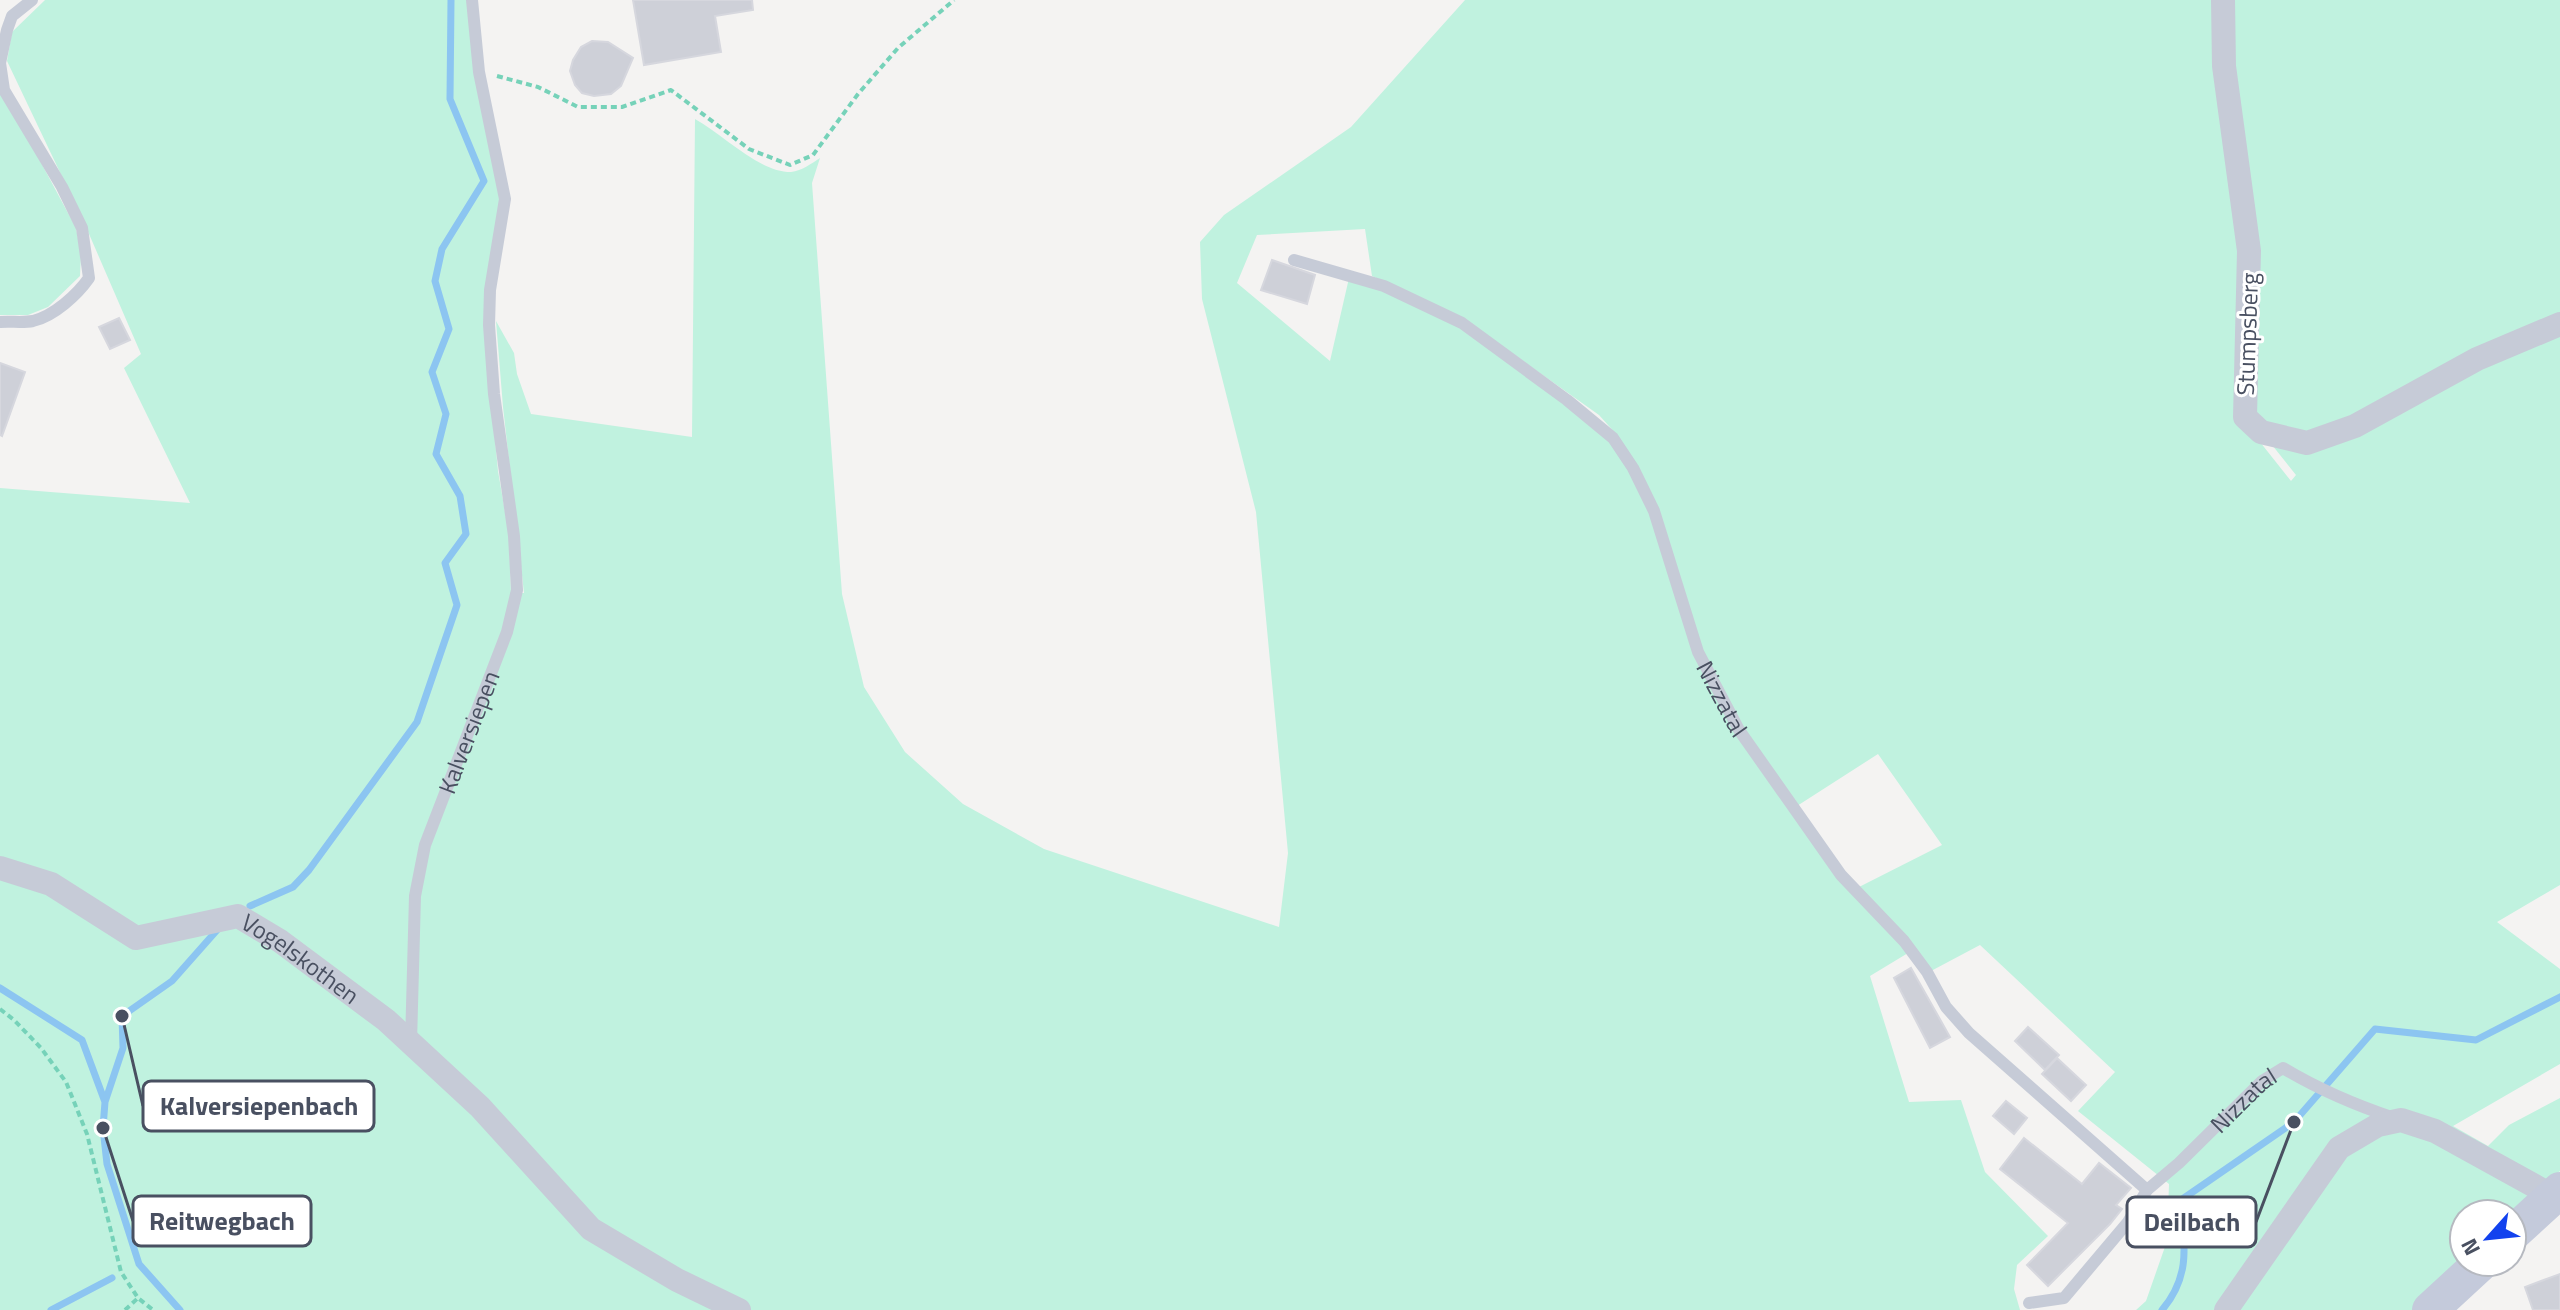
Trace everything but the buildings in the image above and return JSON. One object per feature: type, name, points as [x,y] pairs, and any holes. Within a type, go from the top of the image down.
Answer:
[{"type":"main road","points":[[2528,1220],[2558,1195]]},
{"type":"main road","points":[[2430,1310],[2465,1278]]},
{"type":"street","name":"Stumpsberg","points":[[2223,0],[2224,66],[2249,251],[2245,417],[2261,432],[2307,443],[2355,426],[2477,359],[2560,324]]},
{"type":"street","name":"Vogelskothen","points":[[0,868],[51,884],[136,938],[238,916],[280,941],[386,1020],[411,1043]]},
{"type":"street","points":[[411,1043],[480,1107],[591,1229],[677,1280],[739,1310]]},
{"type":"street","points":[[2226,1310],[2339,1148],[2378,1125],[2401,1120]]},
{"type":"street","name":"Nizzatal","points":[[2401,1120],[2435,1131],[2558,1195]]},
{"type":"lane","points":[[0,322],[34,320],[66,303],[89,278],[82,228],[62,187],[4,90],[0,63],[7,30],[12,16],[32,0]]},
{"type":"lane","name":"Kalversiepen","points":[[411,1043],[415,896],[425,845],[507,632],[517,590],[514,536],[494,394],[489,325],[490,290],[505,199],[479,72],[472,0]]},
{"type":"lane","name":"Nizzatal","points":[[1294,260],[1384,286],[1462,323],[1613,438],[1633,468],[1654,511],[1698,652],[1739,730],[1841,875],[1904,941],[1927,972],[1946,1007],[1969,1033],[2147,1190]]},
{"type":"lane","name":"Nizzatal","points":[[2029,1303],[2064,1298],[2128,1222],[2147,1190],[2179,1163],[2262,1081],[2283,1068],[2353,1104],[2401,1120]]},
{"type":"path","points":[[479,72],[538,87],[578,107],[622,107],[671,90],[749,149],[790,165],[813,155],[858,94],[898,48],[954,0]]},
{"type":"path","points":[[0,1009],[41,1048],[66,1082],[87,1134],[121,1272],[138,1298],[153,1310]]},
{"type":"path","points":[[125,1310],[138,1298]]},
{"type":"green space","points":[[45,0],[469,0],[475,74],[501,199],[484,325],[498,471],[509,535],[511,593],[524,593],[496,321],[514,353],[517,374],[531,414],[692,437],[695,119],[766,166],[791,172],[820,158],[812,183],[842,594],[864,687],[905,752],[963,804],[1044,849],[1279,927],[1288,853],[1256,512],[1202,299],[1200,242],[1224,215],[1351,127],[1465,0],[2220,0],[2221,66],[2246,251],[2241,418],[2291,481],[2296,475],[2249,416],[2256,357],[2257,251],[2231,67],[2232,0],[2560,0],[2560,885],[2497,922],[2560,969],[2560,1064],[2453,1126],[2488,1146],[2509,1125],[2560,1098],[2560,1171],[2550,1180],[2555,1205],[2528,1230],[2528,1198],[2448,1198],[2448,1278],[2477,1278],[2443,1310],[2136,1310],[2146,1301],[2167,1241],[2169,1184],[2078,1111],[2115,1072],[1980,945],[1931,971],[1859,887],[1942,845],[1878,754],[1797,806],[1742,727],[1701,651],[1657,510],[1638,467],[1617,435],[1599,415],[1478,329],[1444,309],[1372,276],[1365,229],[1257,235],[1237,283],[1330,361],[1349,278],[1385,288],[1463,326],[1607,437],[1629,468],[1652,511],[1696,654],[1738,731],[1840,879],[1908,953],[1870,976],[1909,1102],[1961,1100],[1985,1172],[2048,1236],[2017,1265],[2014,1289],[2020,1310],[0,1310],[0,488],[190,503],[124,368],[141,354],[86,227],[7,61],[12,32]]},
{"type":"green space","points":[[0,86],[76,228],[81,255],[80,276],[48,307],[28,315],[0,315]]},
{"type":"waterway","points":[[250,906],[293,887],[309,870],[417,722],[457,605],[445,563],[466,534],[460,496],[436,454],[446,414],[432,372],[449,329],[435,281],[442,249],[484,181],[450,99],[451,0]]},
{"type":"waterway","points":[[105,1102],[123,1048],[122,1016],[172,981],[218,929]]},
{"type":"waterway","points":[[0,988],[82,1040],[105,1102],[103,1128],[107,1164],[139,1264],[180,1310]]},
{"type":"waterway","points":[[2162,1310],[2172,1297],[2182,1271],[2181,1200],[2294,1122],[2375,1029],[2476,1040],[2560,997]]},
{"type":"waterway","points":[[51,1310],[112,1278]]},
{"type":"place","name":"Kalversiepenbach","points":[[122,1016]]},
{"type":"place","name":"Deilbach","points":[[2294,1122]]},
{"type":"place","name":"Reitwegbach","points":[[103,1128]]}]
